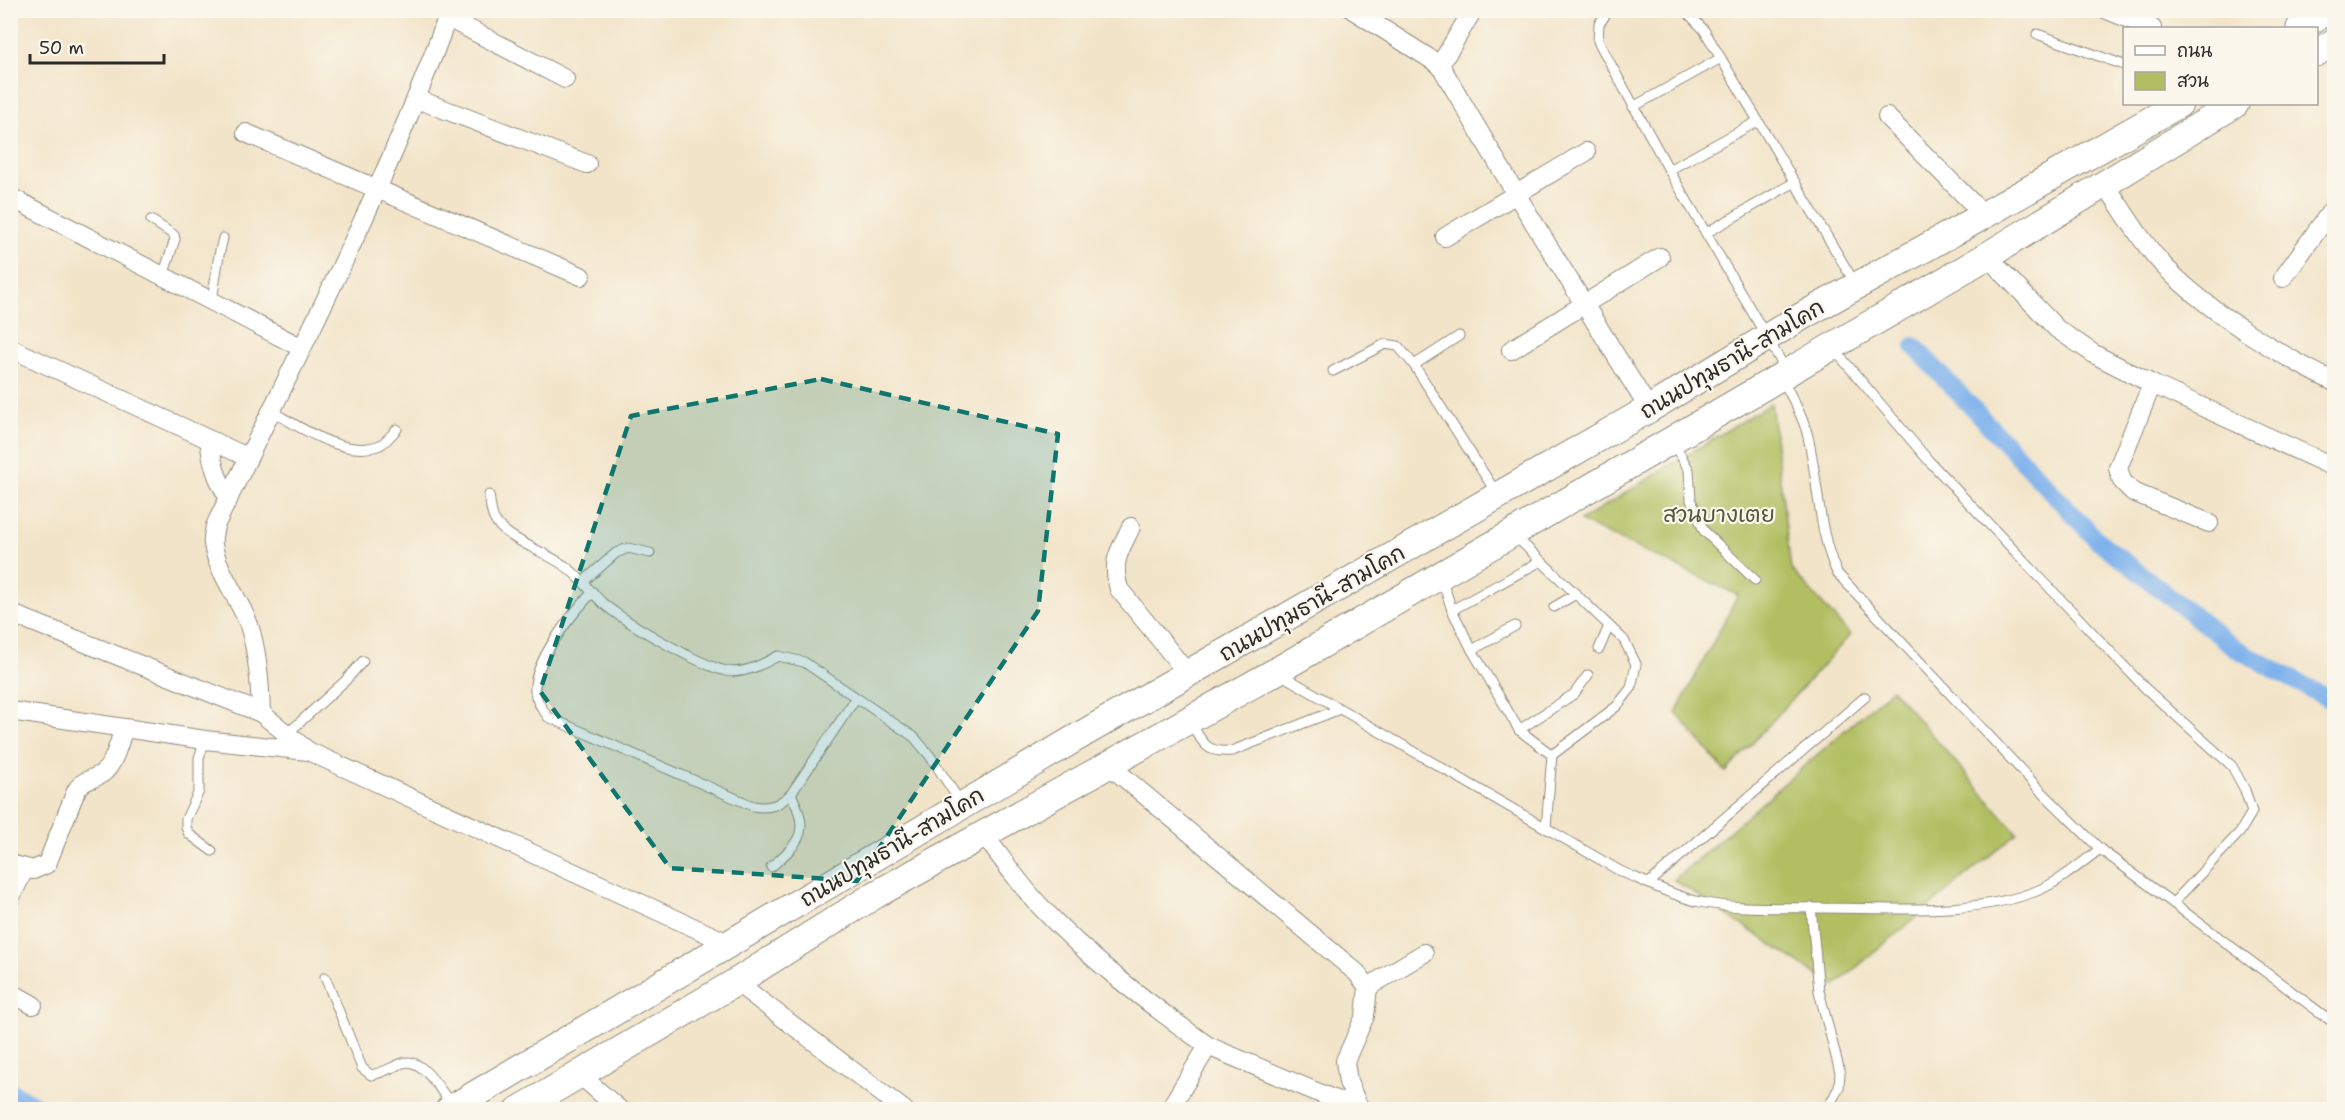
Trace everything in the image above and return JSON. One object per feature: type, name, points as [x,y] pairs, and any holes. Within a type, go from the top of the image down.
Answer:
[{"type":"main road","points":[[2302,27],[2327,10]]},
{"type":"main road","points":[[2318,52],[2334,42]]},
{"type":"main road","name":"ถนนปทุมธานี-สามโคก","points":[[451,1108],[963,805],[1649,409],[1767,337],[2173,105]]},
{"type":"main road","name":"ถนนปทุมธานี-สามโคก","points":[[519,1110],[736,982],[875,895],[1275,672],[1832,347],[1987,256],[2233,105]]},
{"type":"street","points":[[1353,10],[1440,65],[1516,194],[1649,409]]},
{"type":"street","points":[[1440,65],[1473,10]]},
{"type":"street","points":[[2107,10],[2150,27]]},
{"type":"street","points":[[261,713],[260,677],[249,625],[215,555],[213,541],[215,526],[378,189],[417,99],[449,14],[566,78]]},
{"type":"street","points":[[417,99],[587,164]]},
{"type":"street","points":[[1887,117],[1983,214]]},
{"type":"street","points":[[246,133],[581,276]]},
{"type":"street","points":[[1444,237],[1586,152]]},
{"type":"street","points":[[2105,184],[2154,254],[2168,270],[2221,313],[2258,339],[2334,382]]},
{"type":"street","points":[[10,197],[302,348]]},
{"type":"street","points":[[2283,278],[2334,207]]},
{"type":"street","points":[[1987,256],[2057,329],[2094,354],[2152,384],[2334,467]]},
{"type":"street","points":[[1511,350],[1660,257]]},
{"type":"street","points":[[10,348],[247,457]]},
{"type":"street","points":[[2152,384],[2118,468],[2122,481],[2133,492],[2209,523]]},
{"type":"street","points":[[209,440],[218,482],[229,498]]},
{"type":"street","points":[[1131,527],[1115,559],[1114,572],[1119,589],[1188,674]]},
{"type":"street","points":[[10,613],[261,713],[308,751],[730,944]]},
{"type":"street","points":[[10,711],[205,740],[308,751]]},
{"type":"street","points":[[10,899],[18,866],[33,870],[48,864],[76,791],[82,783],[106,771],[124,728]]},
{"type":"street","points":[[1109,765],[1357,973],[1368,987],[1365,1016],[1345,1061],[1348,1082],[1360,1110]]},
{"type":"street","points":[[983,834],[1038,904],[1075,942],[1131,991],[1208,1046],[1360,1110]]},
{"type":"street","points":[[1368,987],[1424,953]]},
{"type":"street","points":[[736,982],[904,1110]]},
{"type":"street","points":[[10,992],[33,1005]]},
{"type":"street","points":[[1169,1110],[1208,1046]]},
{"type":"street","points":[[579,1074],[620,1110]]},
{"type":"lane","points":[[1609,10],[1599,24],[1598,41],[1633,107],[1767,337],[1801,414],[1807,434],[1827,550],[1837,573],[2038,788],[2100,849],[2334,1023]]},
{"type":"lane","points":[[1685,10],[1704,30],[1857,286]]},
{"type":"lane","points":[[2037,34],[2123,65]]},
{"type":"lane","points":[[1633,107],[1721,58]]},
{"type":"lane","points":[[1669,170],[1758,121]]},
{"type":"lane","points":[[1706,233],[1795,182]]},
{"type":"lane","points":[[151,220],[175,239],[163,276]]},
{"type":"lane","points":[[212,301],[223,238]]},
{"type":"lane","points":[[1414,365],[1459,336]]},
{"type":"lane","points":[[1333,371],[1385,344],[1398,346],[1414,365],[1498,496]]},
{"type":"lane","points":[[1832,347],[1929,461],[2145,688],[2232,766],[2245,790],[2252,812],[2240,832],[2174,902]]},
{"type":"lane","points":[[271,411],[323,439],[351,448],[368,448],[382,444],[397,429]]},
{"type":"lane","points":[[1672,440],[1689,470],[1691,500],[1704,531],[1755,580]]},
{"type":"lane","points":[[489,495],[496,523],[506,531],[568,568],[616,614],[692,657],[726,671],[741,671],[778,656],[804,662],[914,737],[930,756],[963,805]]},
{"type":"lane","points":[[1511,533],[1624,640],[1636,664],[1631,688],[1617,706],[1552,755],[1546,828]]},
{"type":"lane","points":[[583,582],[616,553],[628,548],[650,554]]},
{"type":"lane","points":[[1452,610],[1541,561]]},
{"type":"lane","points":[[1440,574],[1452,610],[1472,650],[1520,730],[1552,755]]},
{"type":"lane","points":[[593,592],[573,612],[537,672],[535,691],[538,703],[548,717],[753,806],[766,808],[780,804],[791,794],[856,698]]},
{"type":"lane","points":[[1554,607],[1576,594]]},
{"type":"lane","points":[[1472,650],[1515,626]]},
{"type":"lane","points":[[1599,649],[1609,626]]},
{"type":"lane","points":[[287,734],[345,681],[363,661]]},
{"type":"lane","points":[[1275,672],[1620,870],[1700,902],[1748,907],[1949,909],[1988,903],[2038,890],[2061,878],[2100,849]]},
{"type":"lane","points":[[1520,730],[1574,694],[1588,675]]},
{"type":"lane","points":[[1649,883],[1865,697]]},
{"type":"lane","points":[[1189,720],[1208,747],[1217,752],[1232,751],[1340,709]]},
{"type":"lane","points":[[205,740],[198,767],[199,791],[186,819],[186,826],[189,834],[212,851]]},
{"type":"lane","points":[[771,867],[790,851],[798,839],[802,824],[799,810],[791,794]]},
{"type":"lane","points":[[1811,908],[1819,990],[1840,1072],[1839,1087],[1827,1110]]},
{"type":"lane","points":[[325,977],[362,1068],[371,1075],[406,1062],[415,1062],[422,1067],[451,1108]]},
{"type":"highlighted area","points":[[821,379],[1058,434],[1038,611],[857,881],[670,868],[540,691],[631,416]]},
{"type":"green space","name":"สวนบางเตย","points":[[1771,403],[1791,569],[1850,635],[1726,772],[1676,713],[1738,595],[1580,521]]},
{"type":"green space","points":[[1892,689],[2017,833],[1834,986],[1674,880]]},
{"type":"waterway","points":[[1914,346],[2096,539],[2235,648],[2334,702]]},
{"type":"waterway","points":[[10,1091],[44,1110]]}]
